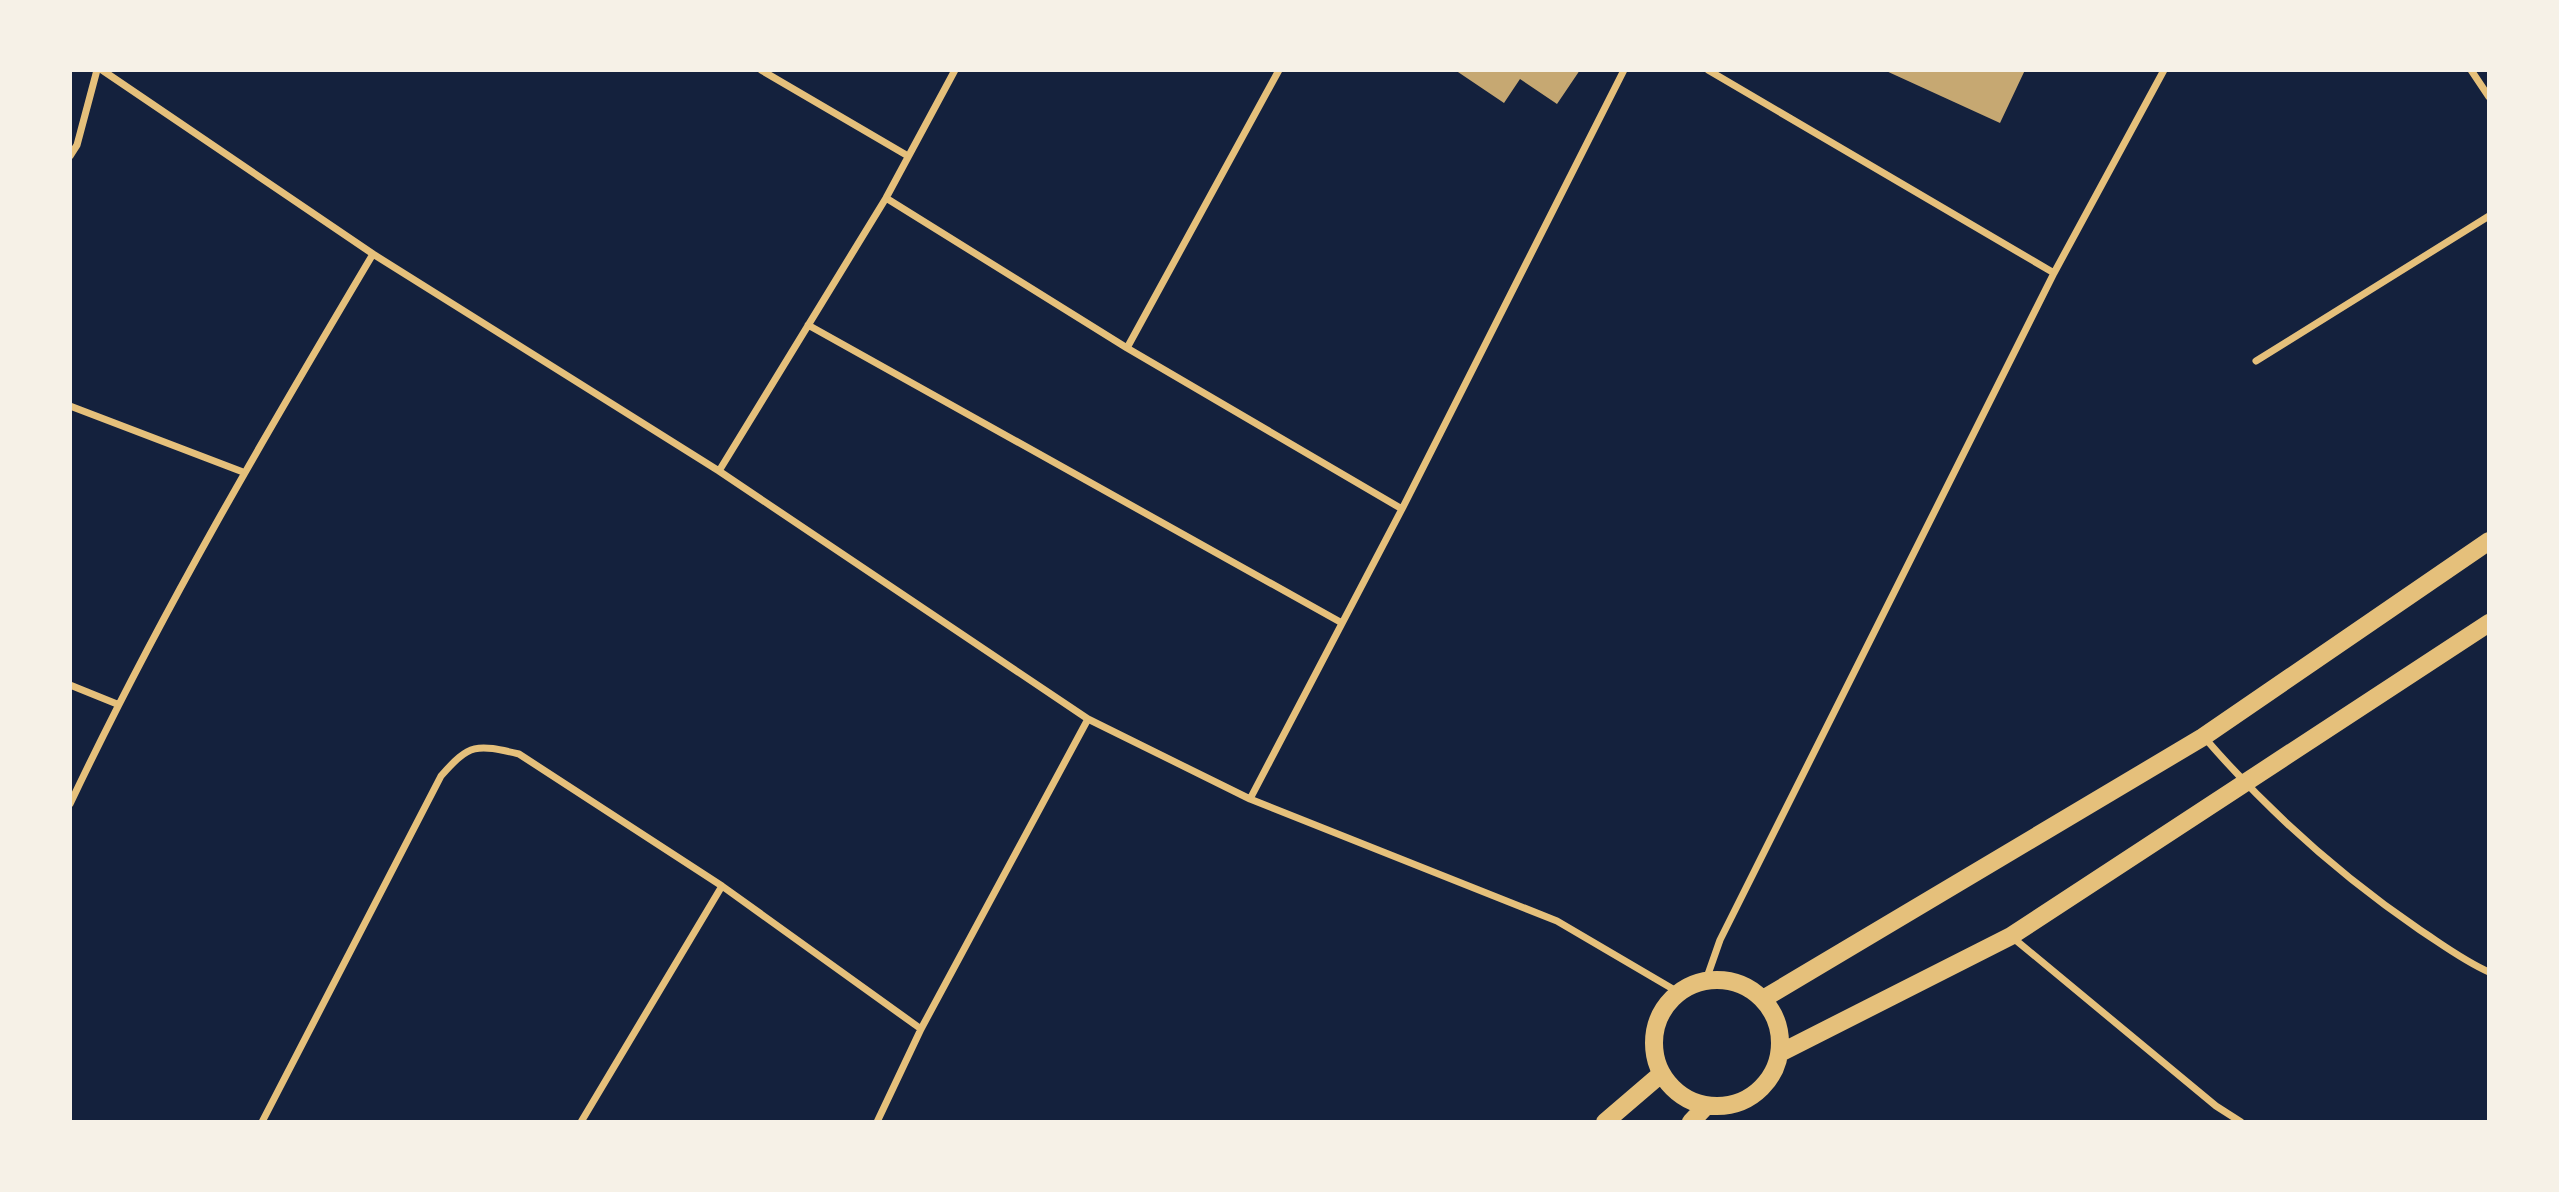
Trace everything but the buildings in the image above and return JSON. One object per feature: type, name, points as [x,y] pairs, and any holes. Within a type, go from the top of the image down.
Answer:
[{"type":"main road","points":[[1763,999],[2203,737],[2489,541]]},
{"type":"main road","points":[[1780,1054],[2011,936],[2489,623]]},
{"type":"main road","points":[[1706,980],[1737,982],[1763,999],[1778,1024],[1780,1054],[1774,1072],[1762,1089],[1745,1100],[1726,1106],[1706,1106],[1680,1095],[1661,1074],[1653,1045],[1659,1015],[1678,992],[1706,980]]},
{"type":"main road","points":[[1605,1122],[1661,1074]]},
{"type":"main road","points":[[1691,1122],[1706,1106]]},
{"type":"street","points":[[70,156],[77,145],[99,70],[373,254],[719,471],[1088,719],[1250,799],[1557,921],[1678,992]]},
{"type":"street","points":[[761,70],[908,156]]},
{"type":"street","points":[[719,471],[886,198],[955,70]]},
{"type":"street","points":[[1128,348],[1279,70]]},
{"type":"street","points":[[1250,799],[1402,509],[1624,70]]},
{"type":"street","points":[[1708,70],[2054,273]]},
{"type":"street","points":[[1706,980],[1720,940],[2054,273],[2164,70]]},
{"type":"street","points":[[2471,70],[2489,97]]},
{"type":"street","points":[[886,198],[1128,348],[1402,509]]},
{"type":"street","points":[[2256,361],[2489,216]]},
{"type":"street","points":[[70,804],[117,704],[243,472],[373,254]]},
{"type":"street","points":[[808,325],[1342,623]]},
{"type":"street","points":[[70,406],[243,472]]},
{"type":"street","points":[[70,685],[117,704]]},
{"type":"street","points":[[877,1122],[921,1029],[1088,719]]},
{"type":"street","points":[[2203,737],[2245,785],[2372,897],[2470,964],[2489,972]]},
{"type":"street","points":[[262,1122],[441,776],[463,752],[488,747],[519,754],[722,886],[921,1029]]},
{"type":"street","points":[[581,1122],[722,886]]},
{"type":"street","points":[[2011,936],[2216,1105],[2241,1122]]}]
